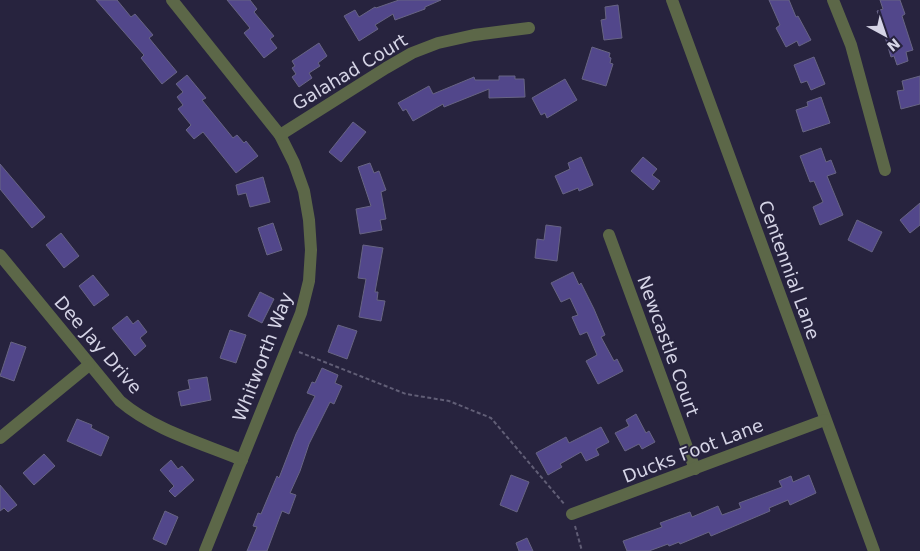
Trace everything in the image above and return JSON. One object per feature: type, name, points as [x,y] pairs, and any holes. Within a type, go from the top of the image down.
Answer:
[{"type":"street","name":"Whitworth Way","points":[[172,0],[280,135],[294,163],[304,191],[309,220],[311,250],[309,281],[301,313],[205,551]]},
{"type":"street","name":"Centennial Lane","points":[[672,0],[874,551]]},
{"type":"street","points":[[833,0],[852,45],[885,170]]},
{"type":"street","name":"Galahad Court","points":[[280,135],[412,53],[438,43],[474,35],[529,28]]},
{"type":"street","name":"Newcastle Court","points":[[609,235],[695,469]]},
{"type":"street","name":"Dee Jay Drive","points":[[0,255],[89,365],[120,401],[134,413],[242,460]]},
{"type":"street","points":[[0,438],[89,365]]},
{"type":"street","name":"Ducks Foot Lane","points":[[572,514],[825,420]]},
{"type":"path","points":[[288,347],[406,394],[432,400],[449,401],[491,418],[572,514],[582,551]]},
{"type":"building","points":[[96,0],[117,0],[131,17],[135,14],[153,35],[149,38],[177,72],[162,84],[141,58],[144,55]]},
{"type":"building","points":[[227,0],[250,0],[257,9],[254,12],[274,36],[270,39],[277,48],[264,58],[244,33],[250,28]]},
{"type":"building","points":[[399,0],[441,0],[425,7],[425,9],[395,20],[393,14],[375,25],[378,29],[359,41],[344,16],[355,10],[359,17],[375,7]]},
{"type":"building","points":[[769,0],[789,0],[796,17],[798,16],[811,40],[799,46],[797,41],[786,47],[776,28],[780,25]]},
{"type":"building","points":[[880,0],[900,0],[905,14],[902,16],[913,50],[906,52],[908,61],[897,65],[894,56],[891,57],[885,37],[887,37],[877,11],[883,9]]},
{"type":"building","points":[[618,5],[622,38],[604,40],[601,20],[606,19],[605,7]]},
{"type":"building","points":[[319,43],[327,56],[318,63],[320,66],[309,73],[312,78],[299,87],[292,77],[296,74],[292,68],[295,66],[292,61]]},
{"type":"building","points":[[592,47],[610,53],[610,63],[613,64],[606,86],[582,79]]},
{"type":"building","points":[[814,57],[825,84],[811,90],[807,81],[801,83],[794,65]]},
{"type":"building","points":[[187,75],[206,98],[202,100],[233,138],[237,135],[244,143],[246,141],[258,156],[236,173],[203,132],[194,139],[186,130],[191,125],[178,109],[183,105],[177,97],[183,92],[176,84]]},
{"type":"building","points":[[499,76],[515,76],[515,79],[524,79],[525,97],[489,98],[489,89],[444,107],[443,104],[413,121],[406,109],[403,111],[398,103],[429,86],[433,94],[474,77],[475,80],[499,80]]},
{"type":"building","points":[[920,76],[920,104],[901,109],[897,91],[904,90],[902,81]]},
{"type":"building","points":[[565,79],[577,100],[547,118],[545,113],[541,115],[532,98]]},
{"type":"building","points":[[821,97],[830,123],[803,132],[796,110],[808,106],[807,102]]},
{"type":"building","points":[[353,122],[366,132],[341,162],[329,152]]},
{"type":"building","points":[[821,148],[826,162],[831,160],[836,173],[827,176],[843,215],[820,225],[813,207],[823,202],[814,181],[810,182],[800,156]]},
{"type":"building","points":[[581,157],[593,185],[579,191],[578,188],[563,194],[555,176],[570,169],[568,163]]},
{"type":"building","points":[[643,157],[657,169],[652,175],[660,181],[653,190],[631,171]]},
{"type":"building","points":[[370,163],[374,173],[379,171],[386,190],[381,192],[386,219],[380,220],[382,230],[360,234],[356,209],[371,206],[358,167]]},
{"type":"building","points":[[0,164],[45,217],[32,228],[0,189]]},
{"type":"building","points":[[263,177],[270,202],[250,207],[246,193],[238,195],[236,185]]},
{"type":"building","points":[[920,203],[920,225],[910,233],[900,220]]},
{"type":"building","points":[[857,220],[882,232],[872,252],[848,240]]},
{"type":"building","points":[[273,223],[282,250],[267,255],[258,228]]},
{"type":"building","points":[[546,225],[561,227],[557,261],[535,258],[537,239],[544,240]]},
{"type":"building","points":[[61,233],[79,256],[64,268],[46,245]]},
{"type":"building","points":[[363,245],[383,248],[375,292],[378,292],[377,300],[385,301],[381,321],[359,317],[366,279],[358,278]]},
{"type":"building","points":[[573,272],[579,285],[581,283],[594,309],[605,335],[601,337],[614,361],[617,359],[623,371],[598,384],[586,361],[597,355],[587,332],[580,335],[572,317],[578,315],[570,298],[561,302],[551,283]]},
{"type":"building","points":[[93,275],[109,295],[94,306],[79,286]]},
{"type":"building","points":[[260,292],[274,299],[262,323],[248,316]]},
{"type":"building","points":[[127,316],[133,324],[138,320],[147,332],[140,338],[146,346],[135,356],[112,328]]},
{"type":"building","points":[[338,325],[357,331],[347,359],[328,352]]},
{"type":"building","points":[[230,330],[246,335],[236,363],[220,358]]},
{"type":"building","points":[[11,342],[26,347],[14,381],[0,376]]},
{"type":"building","points":[[322,368],[338,375],[335,383],[342,386],[334,404],[330,402],[309,444],[290,493],[296,495],[289,514],[282,511],[267,551],[247,551],[257,527],[253,526],[258,513],[261,514],[277,476],[279,478],[296,434],[315,396],[307,393],[312,382],[315,383]]},
{"type":"building","points":[[207,377],[211,400],[181,406],[178,392],[190,389],[188,380]]},
{"type":"building","points":[[636,414],[646,433],[649,431],[655,442],[642,449],[639,444],[625,451],[615,433],[629,426],[626,420]]},
{"type":"building","points":[[77,419],[92,425],[91,428],[109,437],[101,456],[67,441]]},
{"type":"building","points":[[601,427],[609,442],[596,449],[599,455],[586,461],[581,452],[560,464],[562,467],[548,475],[536,453],[566,437],[569,443]]},
{"type":"building","points":[[44,454],[55,466],[34,485],[23,473]]},
{"type":"building","points":[[171,460],[178,469],[182,466],[194,480],[175,497],[169,491],[174,486],[160,470]]},
{"type":"building","points":[[511,475],[529,482],[517,512],[500,505]]},
{"type":"building","points":[[809,475],[816,493],[790,505],[788,500],[769,508],[770,511],[711,536],[709,532],[680,544],[679,542],[669,546],[668,544],[649,551],[627,551],[623,541],[662,527],[660,523],[690,512],[692,517],[718,506],[722,515],[741,508],[739,503],[782,487],[779,481],[791,476],[793,482]]},
{"type":"building","points":[[0,485],[17,505],[8,512],[4,508],[0,511]]},
{"type":"building","points":[[165,511],[178,517],[166,545],[153,539]]},
{"type":"building","points":[[527,538],[533,551],[519,551],[516,543]]}]
